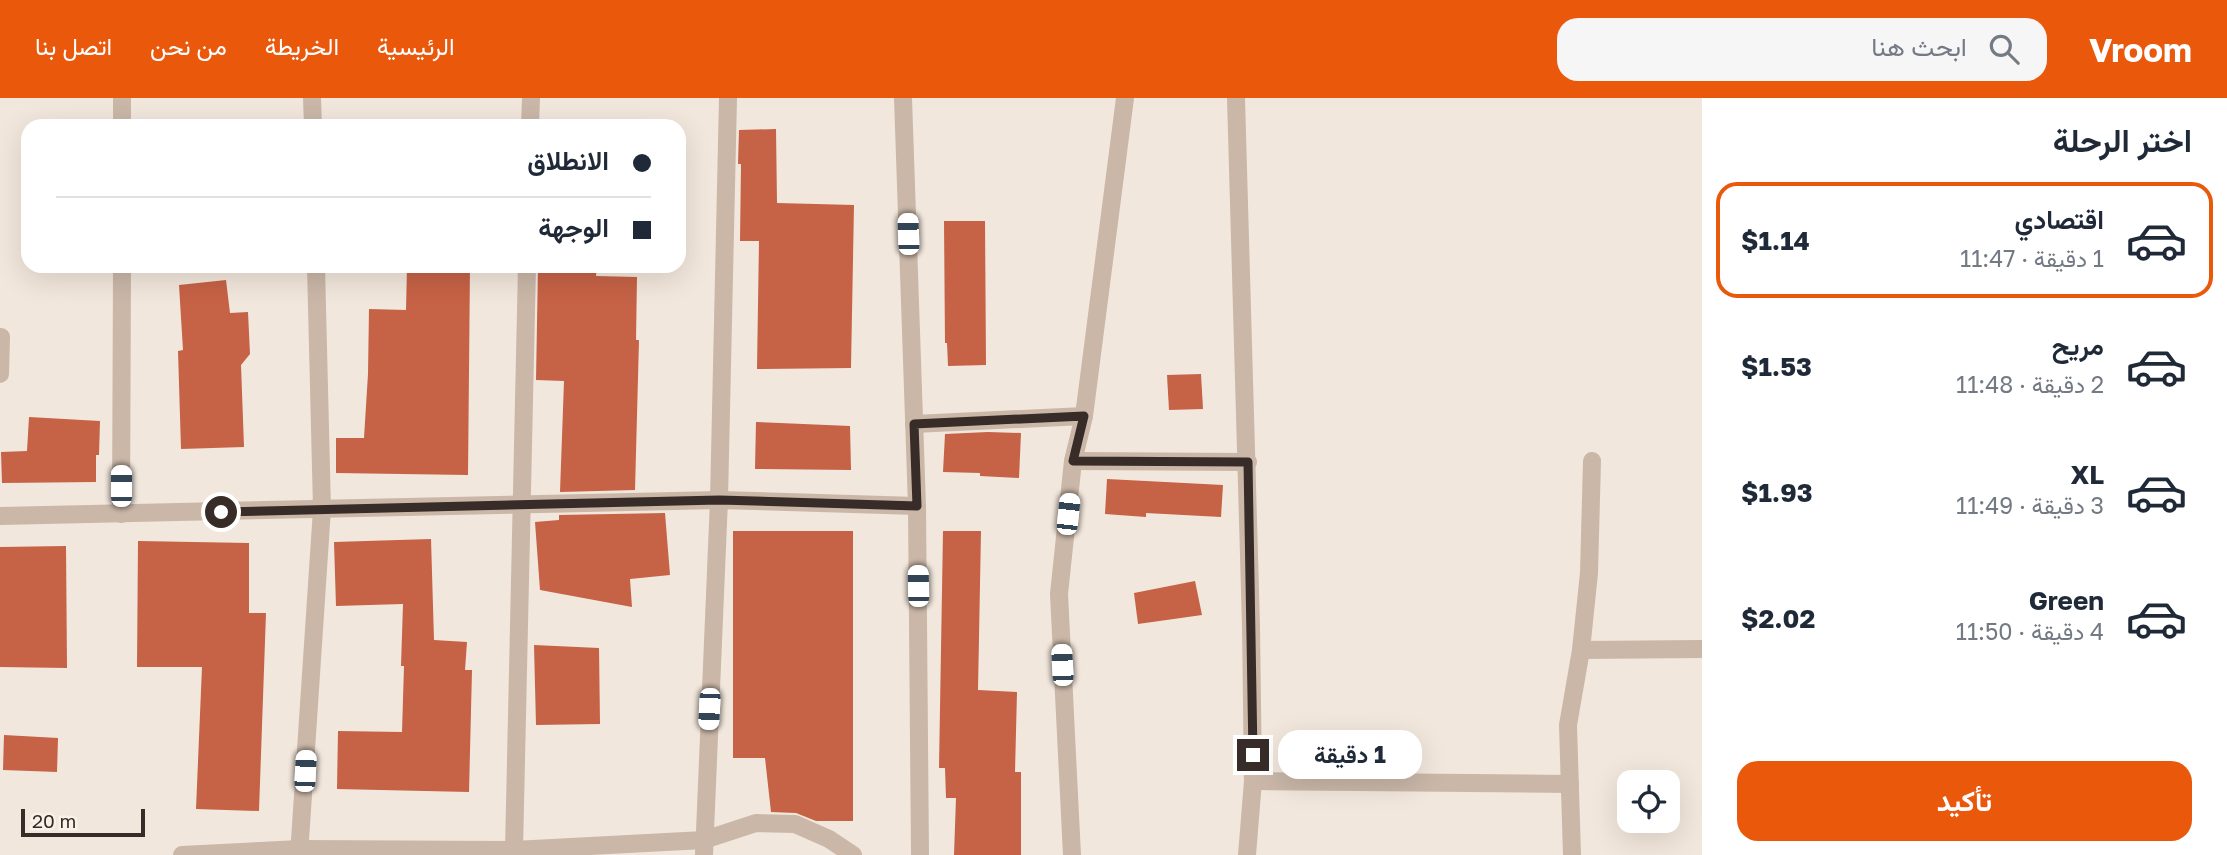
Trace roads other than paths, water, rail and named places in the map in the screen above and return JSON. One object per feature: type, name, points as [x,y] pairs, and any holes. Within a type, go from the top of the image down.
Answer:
[{"type":"street","points":[[122,98],[122,119]]},
{"type":"street","points":[[312,98],[313,119]]},
{"type":"street","points":[[530,119],[531,98]]},
{"type":"street","points":[[704,847],[719,500],[728,98]]},
{"type":"street","points":[[903,98],[917,506],[920,855]]},
{"type":"street","points":[[1072,855],[1059,594],[1073,461],[1084,416],[1125,98]]},
{"type":"street","points":[[1236,98],[1248,462],[1253,781],[1247,855]]},
{"type":"street","points":[[121,514],[122,273]]},
{"type":"street","points":[[299,852],[321,509],[316,273]]},
{"type":"street","points":[[514,850],[527,273]]},
{"type":"street","points":[[0,374],[1,337]]},
{"type":"street","points":[[914,424],[1084,416]]},
{"type":"street","points":[[1073,461],[1248,462]]},
{"type":"street","points":[[1572,855],[1569,725],[1581,650],[1589,573],[1592,461]]},
{"type":"street","points":[[0,516],[719,500],[917,506]]},
{"type":"street","points":[[1581,650],[1702,649]]},
{"type":"street","points":[[1253,781],[1570,784]]},
{"type":"street","points":[[182,855],[704,847],[756,823],[795,824],[829,839],[853,855]]}]
